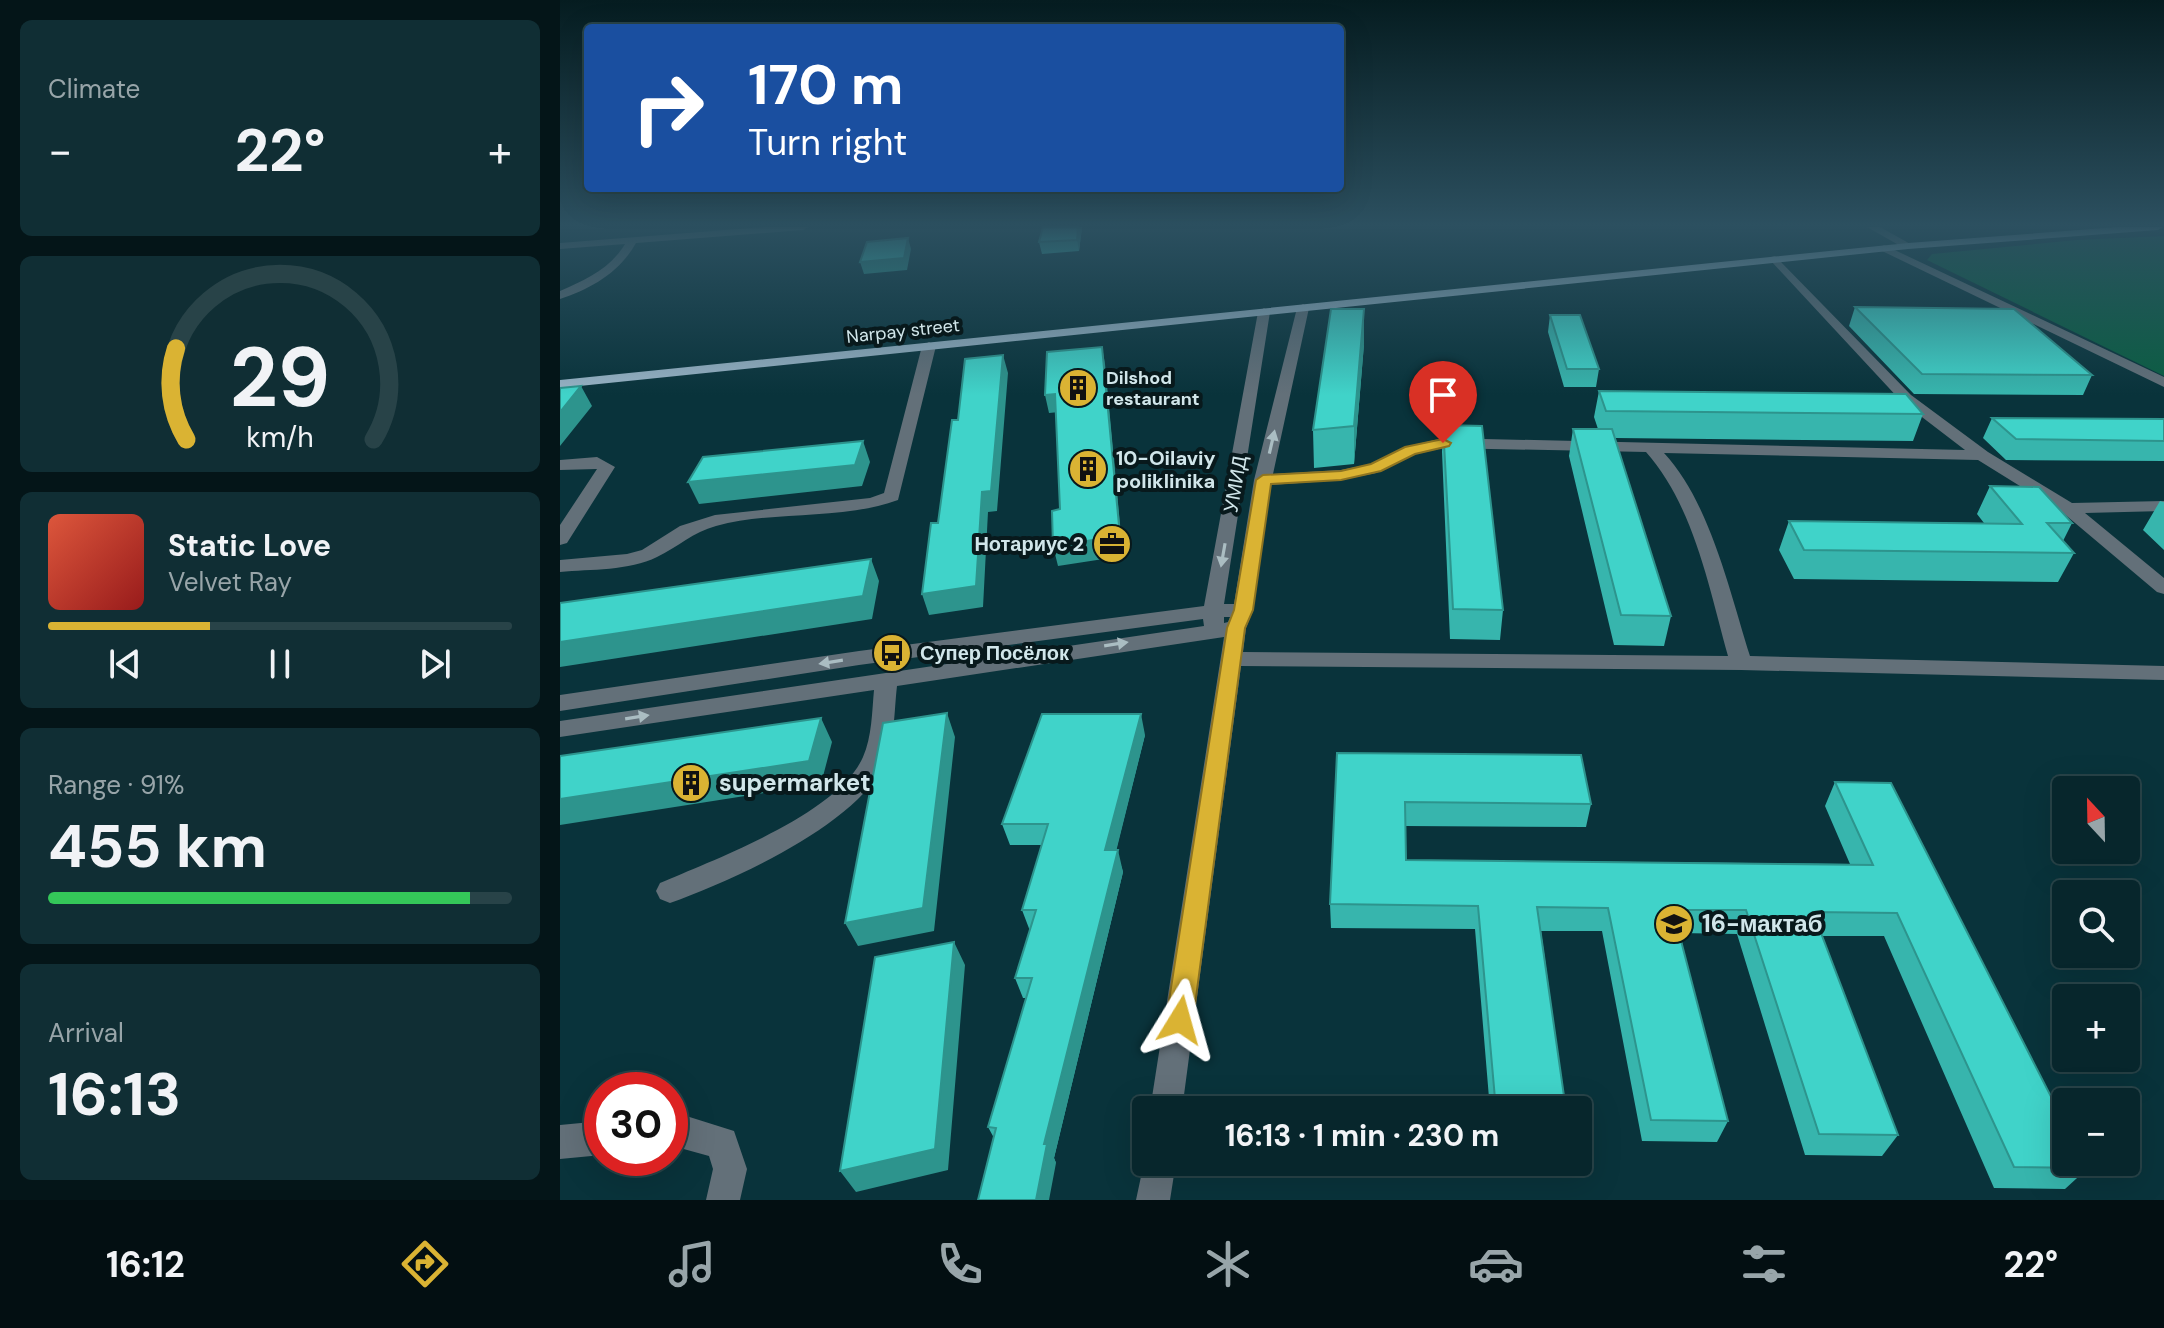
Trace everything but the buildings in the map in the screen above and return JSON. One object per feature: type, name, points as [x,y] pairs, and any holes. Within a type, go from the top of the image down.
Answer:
[{"type":"main road","name":"Narpay street","points":[[560,384],[1544,283]]},
{"type":"street","points":[[560,295],[586,283]]},
{"type":"street","points":[[1798,283],[1906,398],[1982,455],[2068,508],[2164,588]]},
{"type":"street","points":[[1957,283],[2164,383]]},
{"type":"street","name":"УМИД","points":[[1229,631],[1303,308]]},
{"type":"street","name":"УМИД","points":[[1168,1096],[1229,631],[1264,312]]},
{"type":"street","points":[[560,566],[649,554],[686,530],[715,520],[873,503],[892,496],[929,346]]},
{"type":"street","points":[[1263,480],[1341,475],[1376,468],[1411,450],[1443,443],[1982,455]]},
{"type":"street","points":[[1652,449],[1664,458],[1673,471],[1704,547],[1741,663]]},
{"type":"street","points":[[560,465],[597,462],[607,467],[560,539]]},
{"type":"street","points":[[2068,508],[2164,506]]},
{"type":"street","points":[[560,729],[1229,631]]},
{"type":"street","points":[[560,703],[859,658],[1229,631],[1741,663],[2164,673]]},
{"type":"street","points":[[670,891],[803,828],[849,791],[874,762],[887,679]]},
{"type":"street","points":[[688,1133],[722,1143],[730,1169],[723,1200]]},
{"type":"street","points":[[560,1142],[584,1140]]},
{"type":"street","points":[[1153,1200],[1157,1176]]},
{"type":"green space","points":[[1974,283],[2164,283],[2164,376]]},
{"type":"place","name":"Dilshod restaurant","points":[[1078,388]]},
{"type":"place","name":"10-Oilaviy poliklinika","points":[[1088,469]]},
{"type":"place","name":"Нотариус 2","points":[[1112,544]]},
{"type":"place","name":"Супер Посёлок","points":[[892,653]]},
{"type":"place","name":"supermarket","points":[[691,783]]},
{"type":"place","name":"16-мактаб","points":[[1674,924]]},
{"type":"route","points":[[1180,1020],[1236,628],[1243,610],[1263,480],[1341,475],[1376,468],[1411,450],[1443,443]]}]
